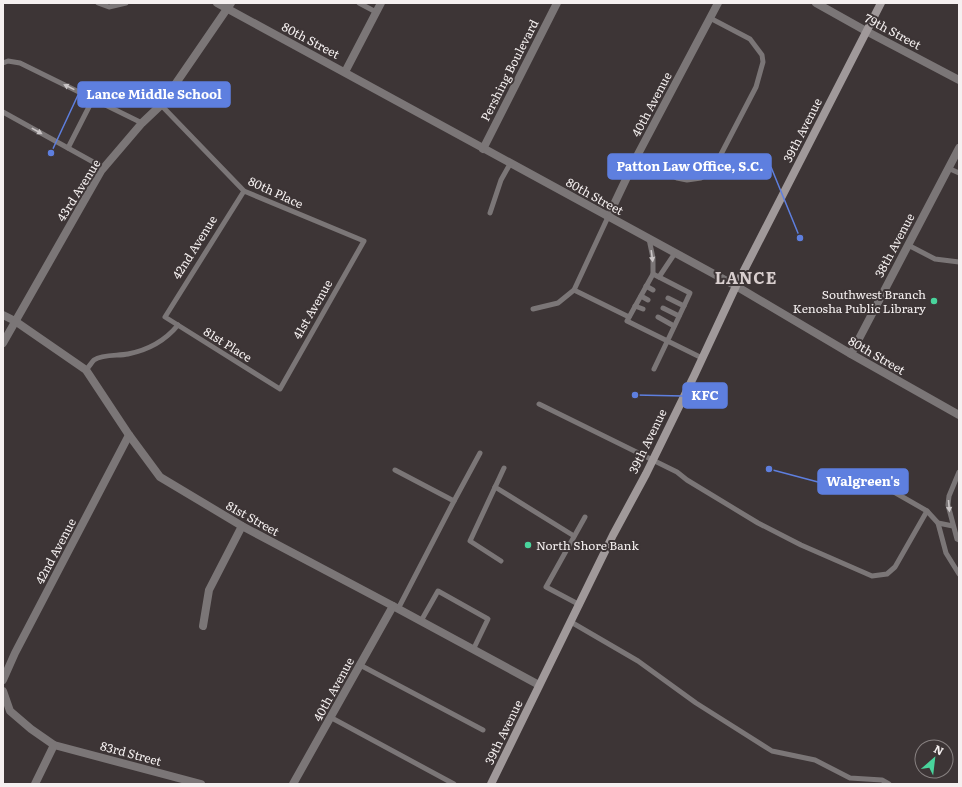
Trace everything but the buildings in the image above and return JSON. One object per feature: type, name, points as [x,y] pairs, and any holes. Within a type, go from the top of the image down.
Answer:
[{"type":"main road","name":"39th Avenue","points":[[491,784],[613,535],[652,460],[736,286],[881,3]]},
{"type":"street","name":"80th Street","points":[[217,3],[230,6],[344,72],[510,164],[736,286],[850,354],[959,415]]},
{"type":"street","points":[[344,72],[381,3]]},
{"type":"street","name":"Pershing Boulevard","points":[[483,149],[557,3]]},
{"type":"street","name":"40th Avenue","points":[[608,217],[637,156],[718,3]]},
{"type":"street","name":"79th Street","points":[[816,3],[959,80]]},
{"type":"street","name":"43rd Avenue","points":[[3,343],[104,168],[142,123],[162,105],[230,6]]},
{"type":"street","name":"38th Avenue","points":[[850,354],[959,148]]},
{"type":"street","name":"81st Street","points":[[3,315],[15,321],[86,370],[129,435],[160,477],[242,526],[539,685]]},
{"type":"street","name":"42nd Avenue","points":[[3,680],[14,653],[129,435]]},
{"type":"street","points":[[203,626],[209,590],[242,526]]},
{"type":"street","name":"40th Avenue","points":[[293,784],[330,717],[395,607]]},
{"type":"street","points":[[3,691],[10,712],[54,745],[35,784]]},
{"type":"street","name":"83rd Street","points":[[54,745],[201,784]]},
{"type":"lane","points":[[98,3],[109,7],[126,3]]},
{"type":"lane","points":[[359,3],[376,12]]},
{"type":"lane","points":[[637,156],[677,178],[688,180],[701,178],[710,172],[718,160],[756,87],[763,62],[762,55],[750,39],[710,18]]},
{"type":"lane","points":[[3,63],[8,61],[20,63],[142,123]]},
{"type":"lane","points":[[68,148],[93,99]]},
{"type":"lane","name":"80th Place","points":[[162,105],[244,190],[364,241]]},
{"type":"lane","points":[[3,112],[104,168]]},
{"type":"lane","points":[[490,213],[501,180],[510,164]]},
{"type":"lane","points":[[948,168],[959,173]]},
{"type":"lane","name":"42nd Avenue","points":[[165,317],[244,190]]},
{"type":"lane","points":[[533,309],[558,303],[574,290],[608,217]]},
{"type":"lane","points":[[649,239],[653,258],[653,274],[627,321],[702,358]]},
{"type":"lane","name":"41st Avenue","points":[[280,389],[364,241]]},
{"type":"lane","points":[[908,245],[935,259],[959,262]]},
{"type":"lane","points":[[659,277],[675,253]]},
{"type":"lane","points":[[653,274],[690,293],[654,369]]},
{"type":"lane","points":[[646,286],[653,290]]},
{"type":"lane","points":[[574,290],[629,317]]},
{"type":"lane","points":[[640,296],[648,300]]},
{"type":"lane","points":[[668,298],[684,306]]},
{"type":"lane","points":[[635,306],[643,309]]},
{"type":"lane","points":[[663,308],[679,316]]},
{"type":"lane","name":"81st Place","points":[[165,317],[280,389]]},
{"type":"lane","points":[[658,317],[674,326]]},
{"type":"lane","points":[[86,370],[95,360],[103,357],[127,355],[149,349],[171,334],[178,325]]},
{"type":"lane","points":[[539,404],[677,472],[687,480],[758,522],[801,545],[872,576],[887,574],[895,567],[927,511]]},
{"type":"lane","points":[[395,607],[480,453]]},
{"type":"lane","points":[[501,561],[470,541],[504,468]]},
{"type":"lane","points":[[395,470],[454,502]]},
{"type":"lane","points":[[959,472],[948,505],[957,539],[959,540]]},
{"type":"lane","points":[[880,484],[927,511],[938,522],[953,526]]},
{"type":"lane","points":[[495,487],[574,536]]},
{"type":"lane","points":[[580,605],[546,587],[585,518]]},
{"type":"lane","points":[[938,522],[946,553],[959,574]]},
{"type":"lane","points":[[421,621],[438,591],[488,619],[473,650]]},
{"type":"lane","points":[[571,622],[638,661],[696,703],[772,750],[815,760],[850,778],[882,780],[889,784]]},
{"type":"lane","points":[[360,665],[483,730]]},
{"type":"lane","points":[[330,717],[454,784]]},
{"type":"place","name":"Lance Middle School","points":[[51,153]]},
{"type":"place","name":"Patton Law Office, S.C.","points":[[800,238]]},
{"type":"place","name":"Southwest Branch Kenosha Public Library","points":[[934,301]]},
{"type":"place","name":"KFC","points":[[635,395]]},
{"type":"place","name":"Walgreen's","points":[[769,469]]},
{"type":"place","name":"North Shore Bank","points":[[528,545]]},
{"type":"district","name":"LANCE","points":[[746,277]]}]
